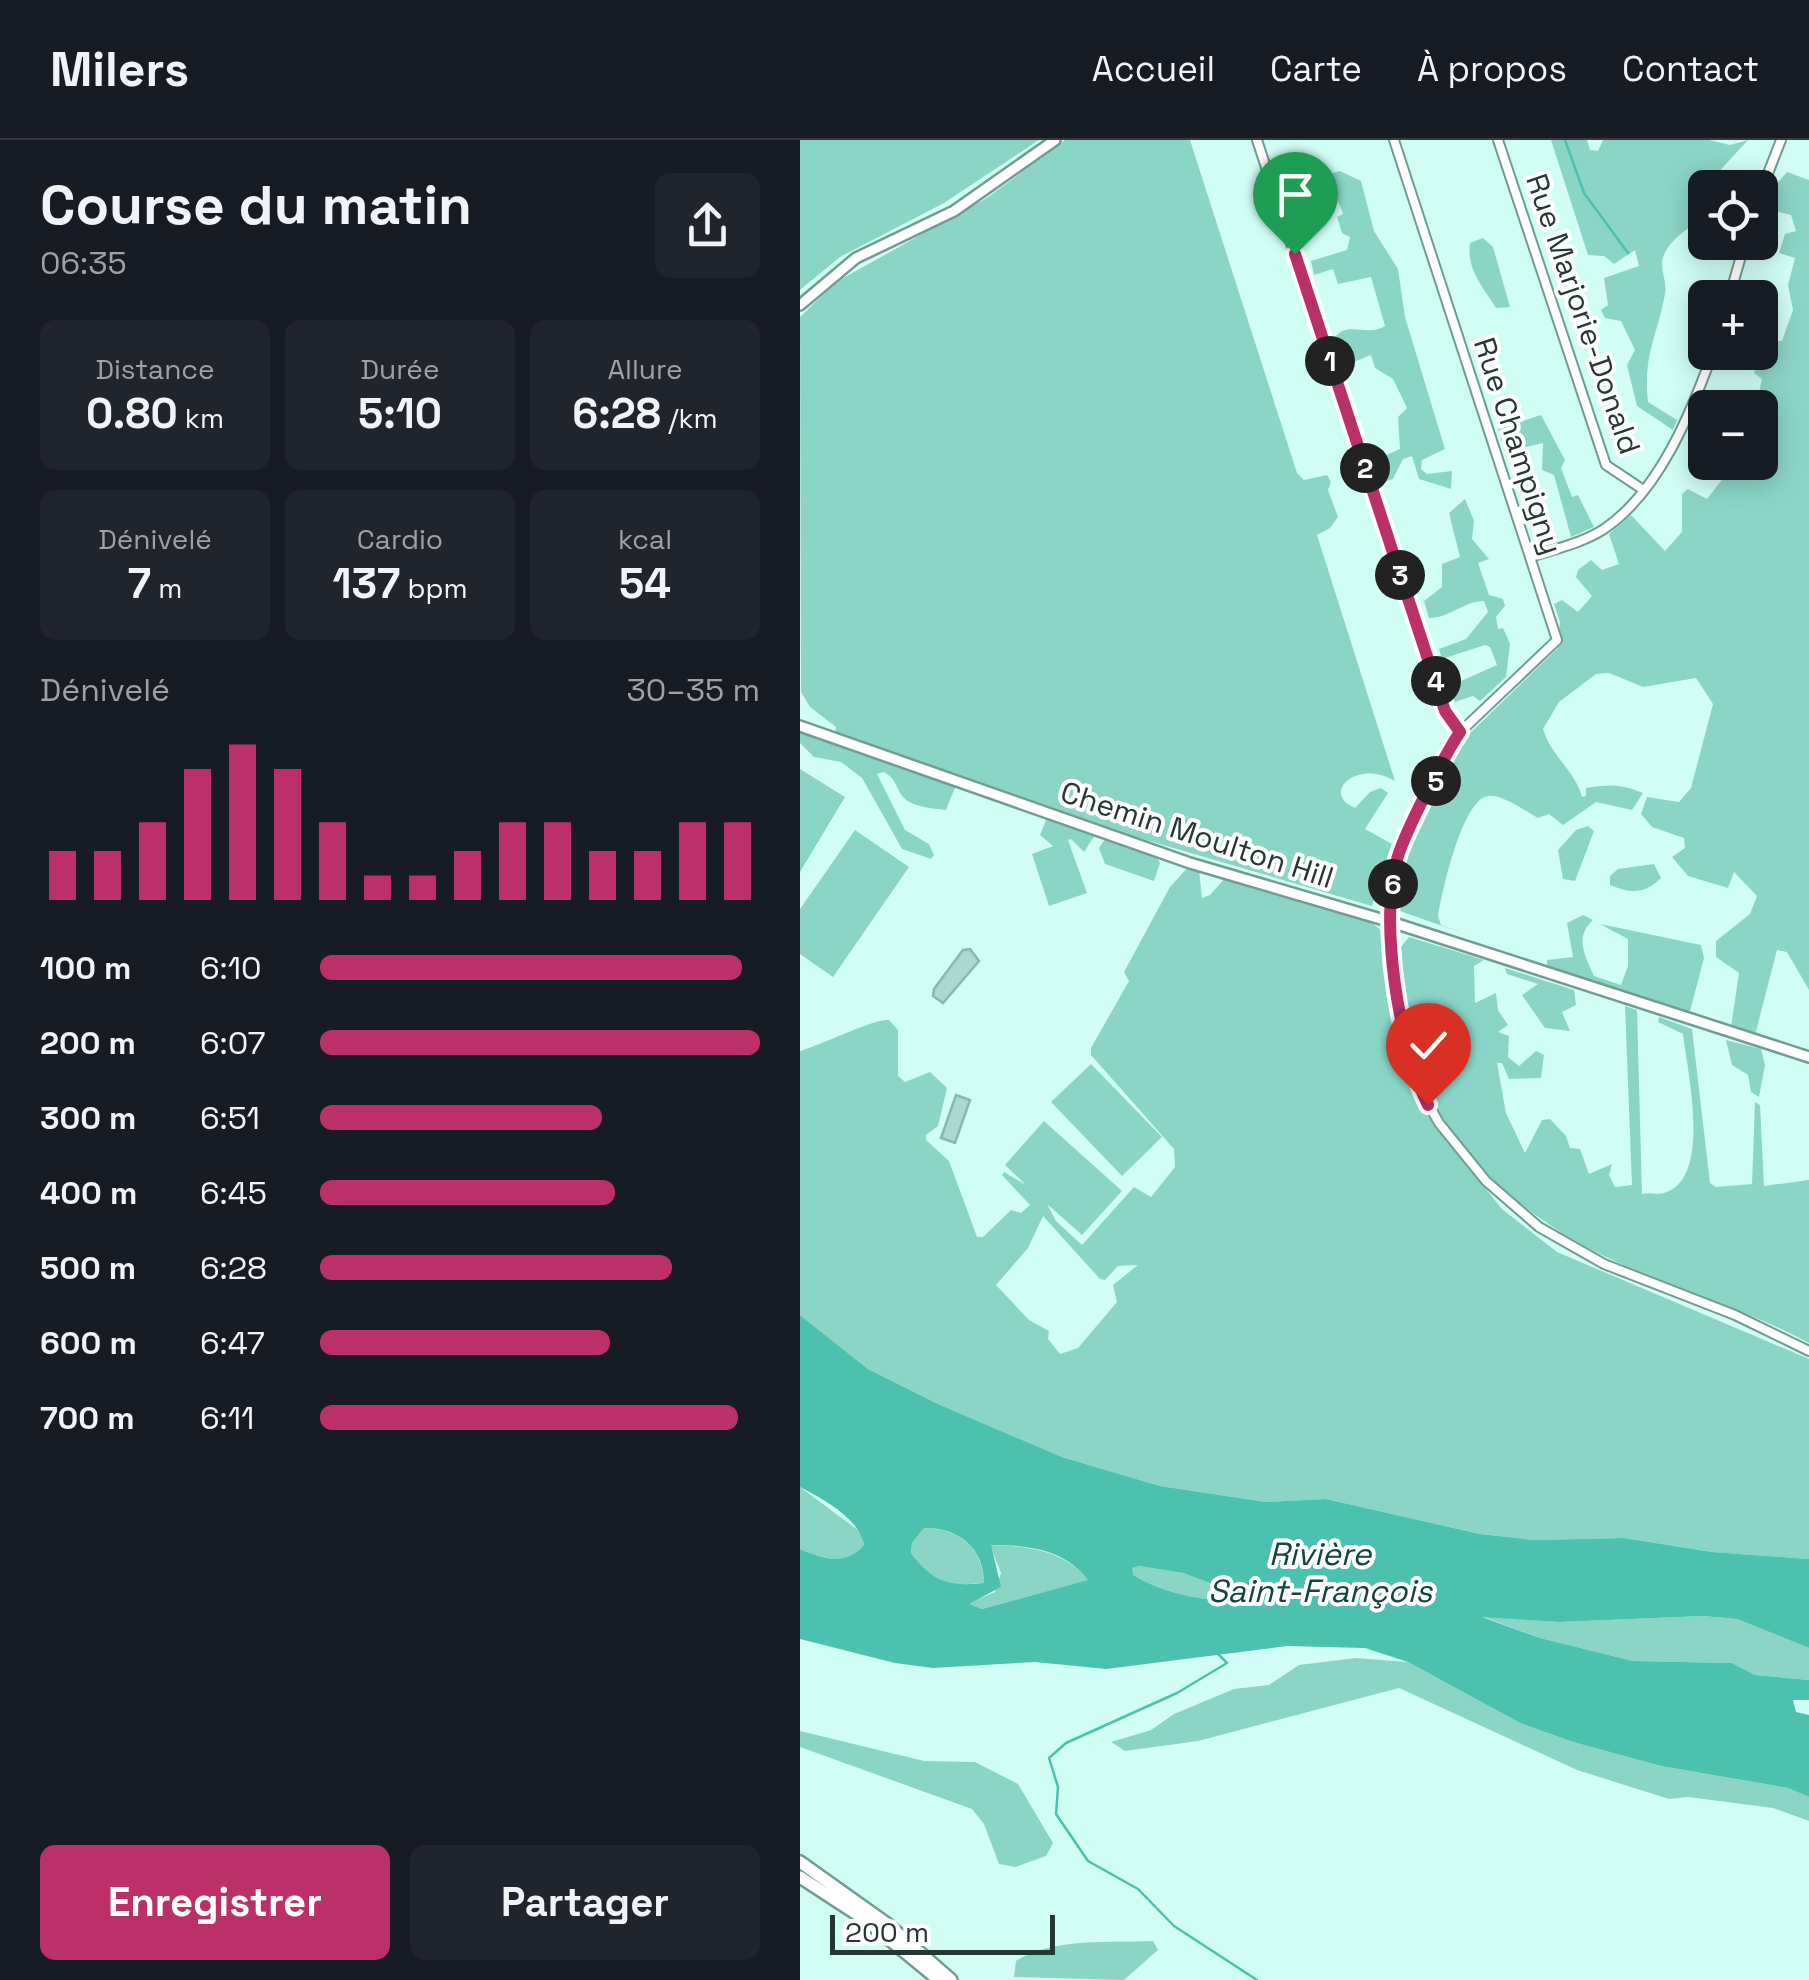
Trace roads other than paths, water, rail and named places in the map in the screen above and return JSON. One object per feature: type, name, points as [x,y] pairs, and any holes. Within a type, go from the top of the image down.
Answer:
[{"type":"main road","points":[[800,1862],[880,1918],[951,1980]]},
{"type":"main road","points":[[800,1876],[866,1920],[939,1980]]},
{"type":"street","points":[[800,306],[856,258],[954,211],[1055,140]]},
{"type":"street","points":[[1257,140],[1445,711],[1460,732],[1398,854],[1391,922],[1402,1036],[1418,1086],[1439,1123],[1486,1181],[1522,1216],[1585,1255],[1735,1314],[1809,1351]]},
{"type":"street","name":"Rue Champigny","points":[[1394,140],[1556,640],[1460,732]]},
{"type":"street","name":"Rue Marjorie-Donald","points":[[1498,140],[1606,465],[1642,490]]},
{"type":"street","points":[[1768,170],[1778,141]]},
{"type":"street","points":[[1531,556],[1596,534],[1621,515],[1642,490],[1685,420],[1706,370]]},
{"type":"street","name":"Chemin Moulton Hill","points":[[800,726],[1190,863],[1391,922],[1809,1058]]},
{"type":"water","name":"Rivière Saint-François","points":[[800,1315],[868,1369],[938,1404],[1062,1457],[1160,1486],[1266,1502],[1326,1499],[1480,1534],[1534,1540],[1624,1538],[1712,1552],[1809,1559],[1809,1648],[1737,1619],[1703,1616],[1560,1622],[1482,1617],[1540,1638],[1633,1661],[1732,1663],[1755,1675],[1809,1680],[1809,1700],[1793,1700],[1796,1712],[1809,1715],[1809,1797],[1788,1788],[1661,1766],[1573,1742],[1520,1723],[1408,1662],[1365,1648],[1287,1646],[1106,1669],[1035,1662],[933,1668],[895,1663],[800,1639],[800,1549],[825,1558],[842,1558],[864,1545],[848,1518],[800,1487]],"holes":[[[924,1528],[948,1531],[967,1542],[979,1560],[984,1583],[951,1583],[927,1570],[911,1553],[912,1543]],[[991,1545],[1019,1546],[1057,1555],[1088,1580],[982,1609],[969,1604],[1001,1587]],[[1132,1568],[1183,1573],[1231,1591],[1225,1598],[1215,1599],[1178,1594],[1133,1575]]]},
{"type":"waterway","points":[[1565,140],[1584,193],[1628,253]]},
{"type":"waterway","points":[[1218,1654],[1227,1663],[1177,1693],[1066,1743],[1049,1758],[1058,1787],[1056,1814],[1088,1861],[1138,1889],[1174,1926],[1257,1980]]}]
